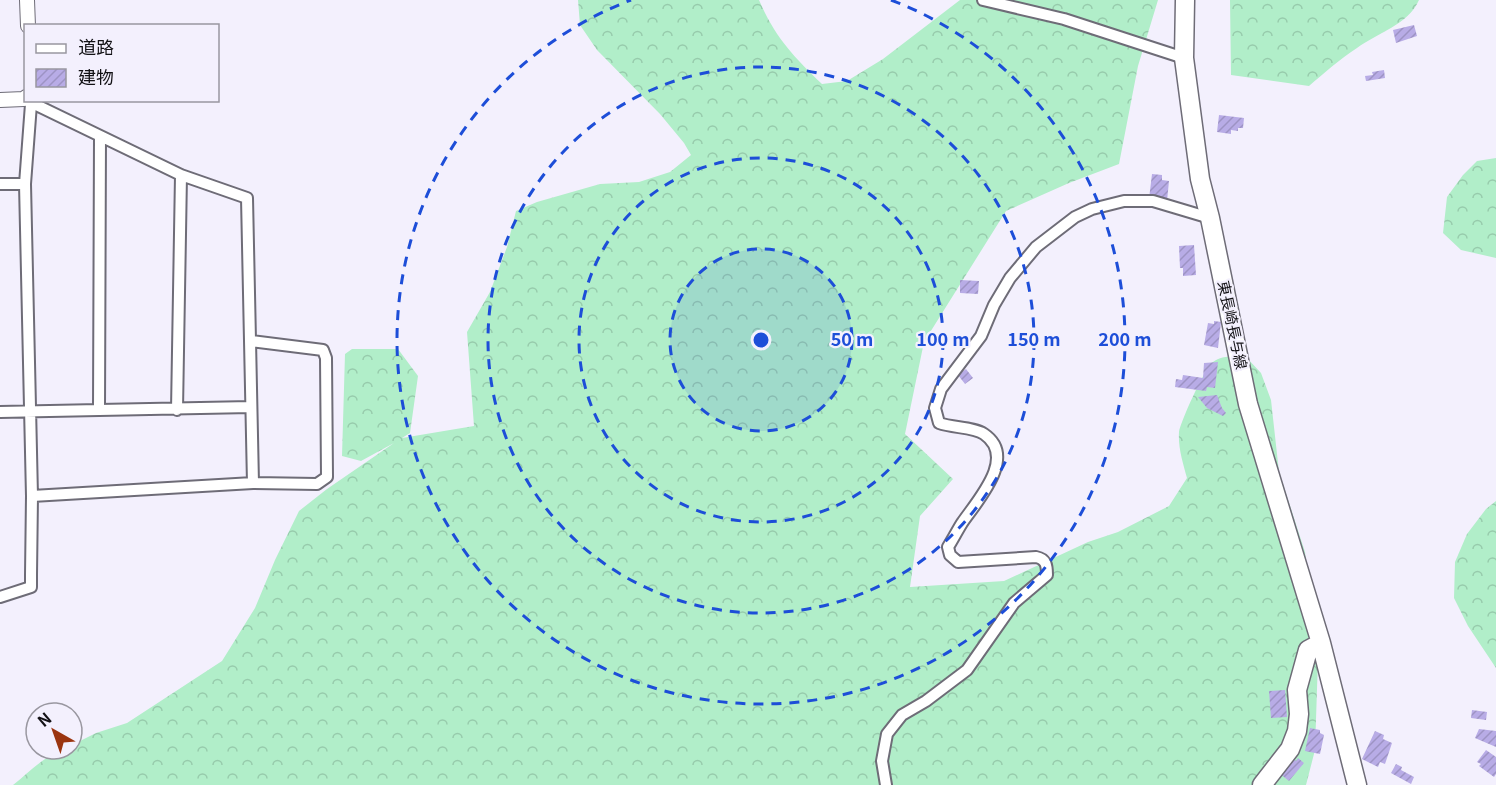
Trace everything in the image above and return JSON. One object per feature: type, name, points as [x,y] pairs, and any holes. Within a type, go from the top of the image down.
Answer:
[{"type":"main road","name":"東長崎長与線","points":[[1185,0],[1184,58],[1200,179],[1248,404],[1321,643],[1357,785]]},
{"type":"main road","points":[[1262,785],[1290,749],[1297,731],[1299,714],[1297,690],[1308,650],[1321,643]]},
{"type":"street","points":[[27,0],[28,24]]},
{"type":"street","points":[[983,0],[1064,19],[1184,58]]},
{"type":"street","points":[[0,100],[24,100]]},
{"type":"street","points":[[0,597],[31,587],[32,496],[25,184],[26,102]]},
{"type":"street","points":[[30,102],[181,175],[247,198],[253,483]]},
{"type":"street","points":[[99,410],[100,137]]},
{"type":"street","points":[[177,410],[181,175]]},
{"type":"street","points":[[0,184],[25,184]]},
{"type":"street","points":[[886,785],[882,761],[887,734],[902,716],[968,669],[1014,603],[1047,575],[1047,564],[1042,558],[957,562],[950,555],[948,548],[996,471],[997,453],[992,441],[982,432],[939,423],[935,408],[941,388],[981,336],[994,305],[1010,278],[1036,247],[1075,217],[1092,209],[1124,201],[1154,201],[1210,218]]},
{"type":"street","points":[[32,496],[253,483],[317,484],[327,477],[327,358],[323,350],[251,341]]},
{"type":"street","points":[[0,411],[177,410],[251,407]]},
{"type":"green space","points":[[578,0],[759,0],[786,45],[822,84],[847,81],[883,59],[960,0],[1158,0],[1138,66],[1119,164],[1006,211],[924,342],[905,434],[953,479],[920,516],[910,587],[1004,581],[1088,542],[1118,532],[1169,506],[1187,478],[1180,450],[1179,432],[1203,376],[1211,364],[1219,359],[1247,358],[1261,373],[1271,400],[1279,472],[1305,552],[1318,659],[1315,750],[1306,785],[13,785],[43,761],[84,761],[84,739],[127,723],[222,661],[255,608],[299,511],[394,443],[361,461],[342,456],[345,354],[352,349],[398,349],[418,376],[410,433],[402,438],[474,426],[467,332],[490,292],[507,247],[516,211],[537,202],[600,184],[639,182],[670,172],[691,155],[660,114],[597,50],[580,25]]},
{"type":"green space","points":[[1230,0],[1419,0],[1414,9],[1400,22],[1351,52],[1309,86],[1231,75]]},
{"type":"green space","points":[[1496,158],[1496,258],[1461,250],[1443,233],[1447,197],[1477,161]]},
{"type":"green space","points":[[1496,501],[1496,668],[1468,626],[1454,598],[1455,562],[1467,534],[1486,509]]},
{"type":"building","points":[[1414,25],[1417,36],[1396,43],[1393,30]]},
{"type":"building","points":[[1384,70],[1385,78],[1366,81],[1365,76]]},
{"type":"building","points":[[1219,115],[1244,118],[1243,128],[1238,128],[1238,131],[1231,130],[1231,134],[1217,132]]},
{"type":"building","points":[[1152,174],[1162,175],[1162,180],[1169,181],[1167,201],[1149,199]]},
{"type":"building","points":[[1194,245],[1196,275],[1183,276],[1183,268],[1180,268],[1179,246]]},
{"type":"building","points":[[960,280],[979,281],[978,294],[960,293]]},
{"type":"building","points":[[1214,321],[1221,322],[1218,348],[1204,345],[1208,323],[1214,324]]},
{"type":"building","points":[[1218,362],[1215,388],[1207,387],[1206,391],[1175,387],[1176,379],[1182,380],[1183,375],[1203,378],[1204,363]]},
{"type":"building","points":[[966,369],[973,378],[965,384],[958,375]]},
{"type":"building","points":[[1217,395],[1226,413],[1223,416],[1207,408],[1198,397]]},
{"type":"building","points":[[1285,690],[1287,717],[1271,718],[1269,691]]},
{"type":"building","points":[[1472,710],[1487,712],[1486,720],[1471,718]]},
{"type":"building","points":[[1310,728],[1320,730],[1320,733],[1324,735],[1320,754],[1305,751]]},
{"type":"building","points":[[1479,729],[1496,731],[1496,747],[1475,738]]},
{"type":"building","points":[[1375,731],[1384,735],[1383,739],[1392,743],[1385,764],[1380,762],[1378,767],[1362,759]]},
{"type":"building","points":[[1486,750],[1496,757],[1494,777],[1477,762]]},
{"type":"building","points":[[1292,758],[1296,761],[1298,758],[1304,763],[1289,781],[1279,773]]},
{"type":"building","points":[[1396,764],[1402,767],[1401,770],[1414,777],[1411,784],[1391,773]]}]
